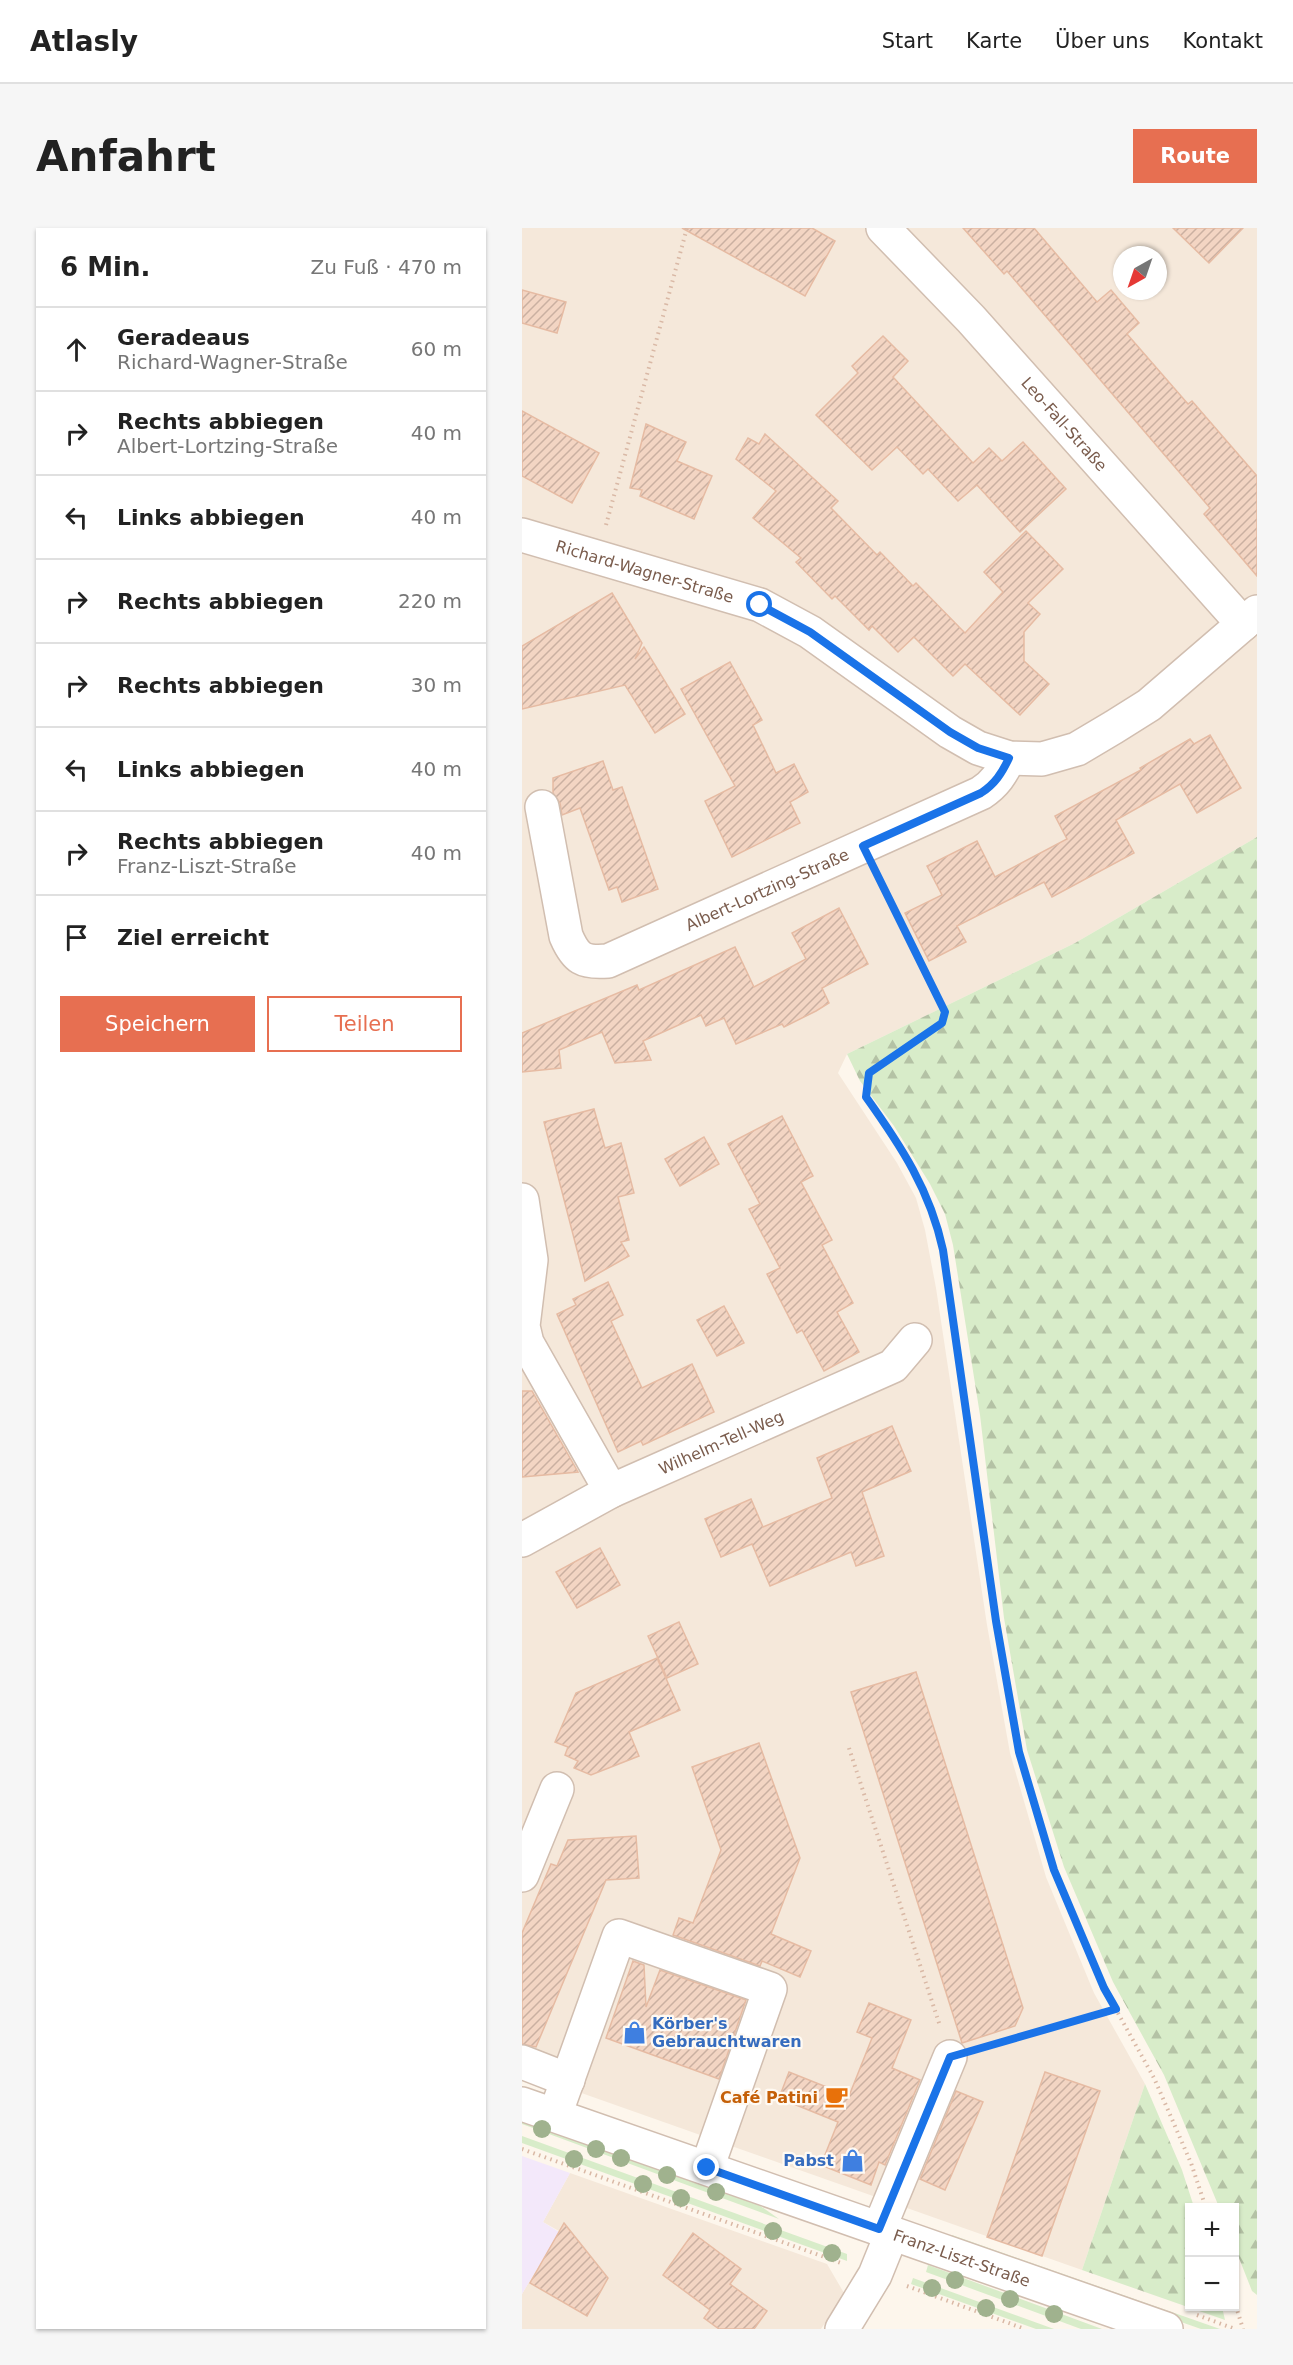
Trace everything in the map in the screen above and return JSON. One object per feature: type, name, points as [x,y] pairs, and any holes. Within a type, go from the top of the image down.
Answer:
[{"type":"street","name":"Leo-Fall-Straße","points":[[882,228],[971,319],[1250,618]]},
{"type":"street","name":"Richard-Wagner-Straße","points":[[522,535],[760,605],[785,616],[950,732],[978,748],[1009,758]]},
{"type":"street","points":[[1009,758],[1042,759],[1077,749],[1114,728],[1149,705],[1250,618]]},
{"type":"street","name":"Albert-Lortzing-Straße","points":[[542,807],[566,936],[573,951],[581,959],[592,962],[608,961],[981,793],[992,786],[1003,772],[1009,758]]},
{"type":"street","points":[[522,1200],[531,1260],[522,1326],[527,1343],[611,1491]]},
{"type":"street","name":"Wilhelm-Tell-Weg","points":[[522,1540],[611,1491],[893,1366],[915,1340]]},
{"type":"street","points":[[522,1875],[557,1789]]},
{"type":"street","points":[[555,2115],[619,1936],[770,1989],[707,2168]]},
{"type":"street","points":[[842,2329],[875,2275],[885,2231],[950,2057]]},
{"type":"street","points":[[522,2062],[568,2080]]},
{"type":"street","name":"Franz-Liszt-Straße","points":[[522,2104],[1166,2329]]},
{"type":"path","points":[[597,556],[687,228]]},
{"type":"path","points":[[863,846],[945,1012],[942,1023],[869,1073],[866,1097],[894,1135],[923,1187],[936,1219],[943,1250],[996,1621],[1019,1752],[1054,1870],[1104,1988],[1154,2078],[1191,2163],[1204,2203]]},
{"type":"path","points":[[849,1748],[950,2057],[1116,2009]]},
{"type":"path","points":[[522,2149],[1025,2329]]},
{"type":"path","points":[[1237,2311],[1243,2329]]},
{"type":"shaded area","points":[[522,228],[1257,228],[1257,837],[1075,943],[847,1054],[838,1073],[897,1163],[916,1198],[925,1230],[936,1288],[987,1625],[1010,1753],[1046,1877],[1094,1993],[1145,2084],[1082,2270],[522,2072]]},
{"type":"shaded area","points":[[522,2156],[570,2173],[543,2222],[559,2232],[522,2294]]},
{"type":"shaded area","points":[[570,2173],[827,2264],[844,2293],[821,2329],[522,2329],[522,2294],[559,2231],[543,2222]]},
{"type":"green space","points":[[1257,837],[1257,2295],[1252,2291],[1239,2258],[1239,2203],[1217,2203],[1164,2075],[1113,1982],[1064,1867],[1027,1750],[1004,1618],[980,1415],[953,1245],[945,1214],[930,1184],[894,1126],[860,1081],[847,1054],[1075,943]]},
{"type":"green space","points":[[1145,2084],[1182,2170],[1193,2203],[1185,2203],[1185,2306],[1082,2270]]},
{"type":"green space","points":[[522,2119],[759,2205],[779,2219],[522,2124]]},
{"type":"green space","points":[[522,2136],[847,2254],[847,2261],[522,2143]]},
{"type":"green space","points":[[952,2235],[1220,2329],[1201,2329],[950,2241]]},
{"type":"green space","points":[[928,2265],[1102,2329],[1081,2329],[926,2272]]},
{"type":"green space","points":[[913,2278],[1054,2329],[1036,2329],[911,2284]]},
{"type":"green space","points":[[1199,2311],[1223,2311],[1225,2320]]},
{"type":"building","points":[[682,228],[812,228],[835,241],[805,296]]},
{"type":"building","points":[[963,228],[1034,228],[1097,302],[1111,290],[1113,300],[1119,300],[1139,323],[1127,334],[1188,404],[1192,401],[1257,476],[1257,576],[1204,514],[1210,508],[1007,271],[1004,274]]},
{"type":"building","points":[[1173,228],[1243,228],[1209,263]]},
{"type":"building","points":[[522,290],[566,302],[557,333],[522,323]]},
{"type":"building","points":[[883,336],[908,361],[893,377],[973,463],[989,448],[1002,461],[1023,442],[1066,489],[1020,532],[977,485],[958,501],[928,469],[923,474],[897,447],[872,470],[816,415],[858,373],[852,366]]},
{"type":"building","points":[[522,411],[599,453],[572,503],[522,476]]},
{"type":"building","points":[[646,424],[686,442],[677,461],[712,476],[694,519],[640,496],[642,490],[630,488]]},
{"type":"building","points":[[765,434],[838,501],[831,508],[877,555],[880,552],[913,586],[916,583],[965,633],[1003,592],[984,572],[1026,531],[1063,569],[1028,603],[1040,614],[1024,632],[1024,661],[1049,684],[1020,715],[965,664],[953,676],[914,637],[898,652],[872,626],[869,630],[835,596],[832,599],[796,562],[801,558],[753,518],[776,491],[736,459],[748,438],[759,444]]},
{"type":"building","points":[[612,593],[642,643],[635,659],[644,647],[685,714],[655,733],[625,685],[522,709],[522,646]]},
{"type":"building","points":[[730,662],[762,720],[753,725],[776,773],[794,764],[808,792],[790,802],[800,823],[732,857],[705,801],[735,786],[681,689]]},
{"type":"building","points":[[1210,735],[1241,788],[1197,813],[1180,784],[1116,820],[1134,853],[1052,897],[1044,882],[957,926],[966,942],[929,961],[905,913],[942,895],[927,866],[977,841],[995,877],[1067,839],[1055,816],[1141,770],[1140,768],[1190,739],[1194,744]]},
{"type":"building","points":[[603,761],[613,790],[622,787],[658,889],[622,902],[617,887],[609,890],[580,808],[562,815],[560,803],[553,793],[553,778]]},
{"type":"building","points":[[839,908],[868,964],[822,988],[829,1003],[816,1011],[784,1027],[782,1024],[736,1044],[724,1018],[706,1026],[701,1015],[643,1041],[651,1060],[615,1063],[602,1032],[559,1050],[561,1068],[522,1072],[522,1033],[637,985],[639,990],[735,947],[754,987],[806,959],[792,933]]},
{"type":"building","points":[[594,1109],[605,1148],[621,1143],[634,1193],[618,1197],[629,1240],[621,1242],[629,1256],[585,1281],[544,1122]]},
{"type":"building","points":[[782,1116],[813,1176],[801,1182],[832,1240],[822,1245],[853,1303],[837,1312],[859,1352],[824,1371],[802,1330],[797,1333],[767,1274],[780,1268],[749,1209],[760,1204],[728,1144]]},
{"type":"building","points":[[704,1137],[719,1164],[680,1186],[665,1159]]},
{"type":"building","points":[[608,1282],[623,1315],[611,1321],[642,1388],[692,1364],[714,1412],[643,1445],[641,1441],[618,1452],[557,1314],[576,1305],[573,1299]]},
{"type":"building","points":[[724,1306],[744,1343],[717,1356],[697,1320]]},
{"type":"building","points":[[522,1391],[532,1391],[578,1472],[522,1477]]},
{"type":"building","points":[[892,1426],[911,1471],[862,1492],[884,1556],[856,1566],[851,1552],[770,1586],[752,1544],[721,1557],[705,1519],[751,1499],[763,1527],[832,1498],[817,1458]]},
{"type":"building","points":[[600,1548],[620,1585],[577,1608],[556,1572]]},
{"type":"building","points":[[679,1622],[698,1664],[667,1678],[648,1636]]},
{"type":"building","points":[[657,1658],[680,1710],[629,1732],[639,1756],[591,1775],[574,1768],[578,1761],[565,1755],[568,1747],[555,1742],[576,1693]]},
{"type":"building","points":[[916,1672],[1023,2008],[1015,2026],[962,2043],[851,1692]]},
{"type":"building","points":[[759,1743],[800,1858],[771,1934],[811,1951],[800,1977],[762,1961],[760,1966],[673,1935],[679,1918],[693,1923],[721,1850],[692,1767]]},
{"type":"building","points":[[636,1836],[639,1878],[606,1880],[536,2047],[522,2044],[522,1933],[551,1864],[557,1866],[568,1840]]},
{"type":"building","points":[[633,1961],[644,1965],[646,2007],[660,1970],[746,2000],[719,2079],[606,2038]]},
{"type":"building","points":[[869,2003],[911,2020],[892,2068],[920,2080],[885,2165],[879,2162],[871,2185],[821,2165],[838,2122],[779,2098],[789,2072],[849,2096],[872,2038],[857,2032]]},
{"type":"building","points":[[1045,2072],[1100,2091],[1042,2256],[987,2237]]},
{"type":"building","points":[[956,2091],[983,2102],[945,2190],[920,2179]]},
{"type":"building","points":[[564,2223],[608,2278],[587,2316],[530,2283]]},
{"type":"building","points":[[693,2233],[741,2269],[730,2284],[767,2311],[754,2329],[719,2329],[704,2318],[710,2310],[663,2275]]},
{"type":"place","name":"Körber's Gebrauchtwaren","points":[[634,2032]]},
{"type":"place","name":"Café Patini","points":[[836,2097]]},
{"type":"place","name":"Pabst","points":[[852,2160]]},
{"type":"route","points":[[707,2168],[879,2229],[950,2057],[1116,2009],[1104,1988],[1054,1870],[1019,1752],[996,1621],[968,1416],[943,1250],[936,1219],[923,1187],[894,1135],[866,1097],[869,1073],[942,1023],[945,1012],[863,846],[981,793],[992,786],[1003,772],[1009,758],[978,748],[950,732],[810,632],[785,616],[760,605]]}]
